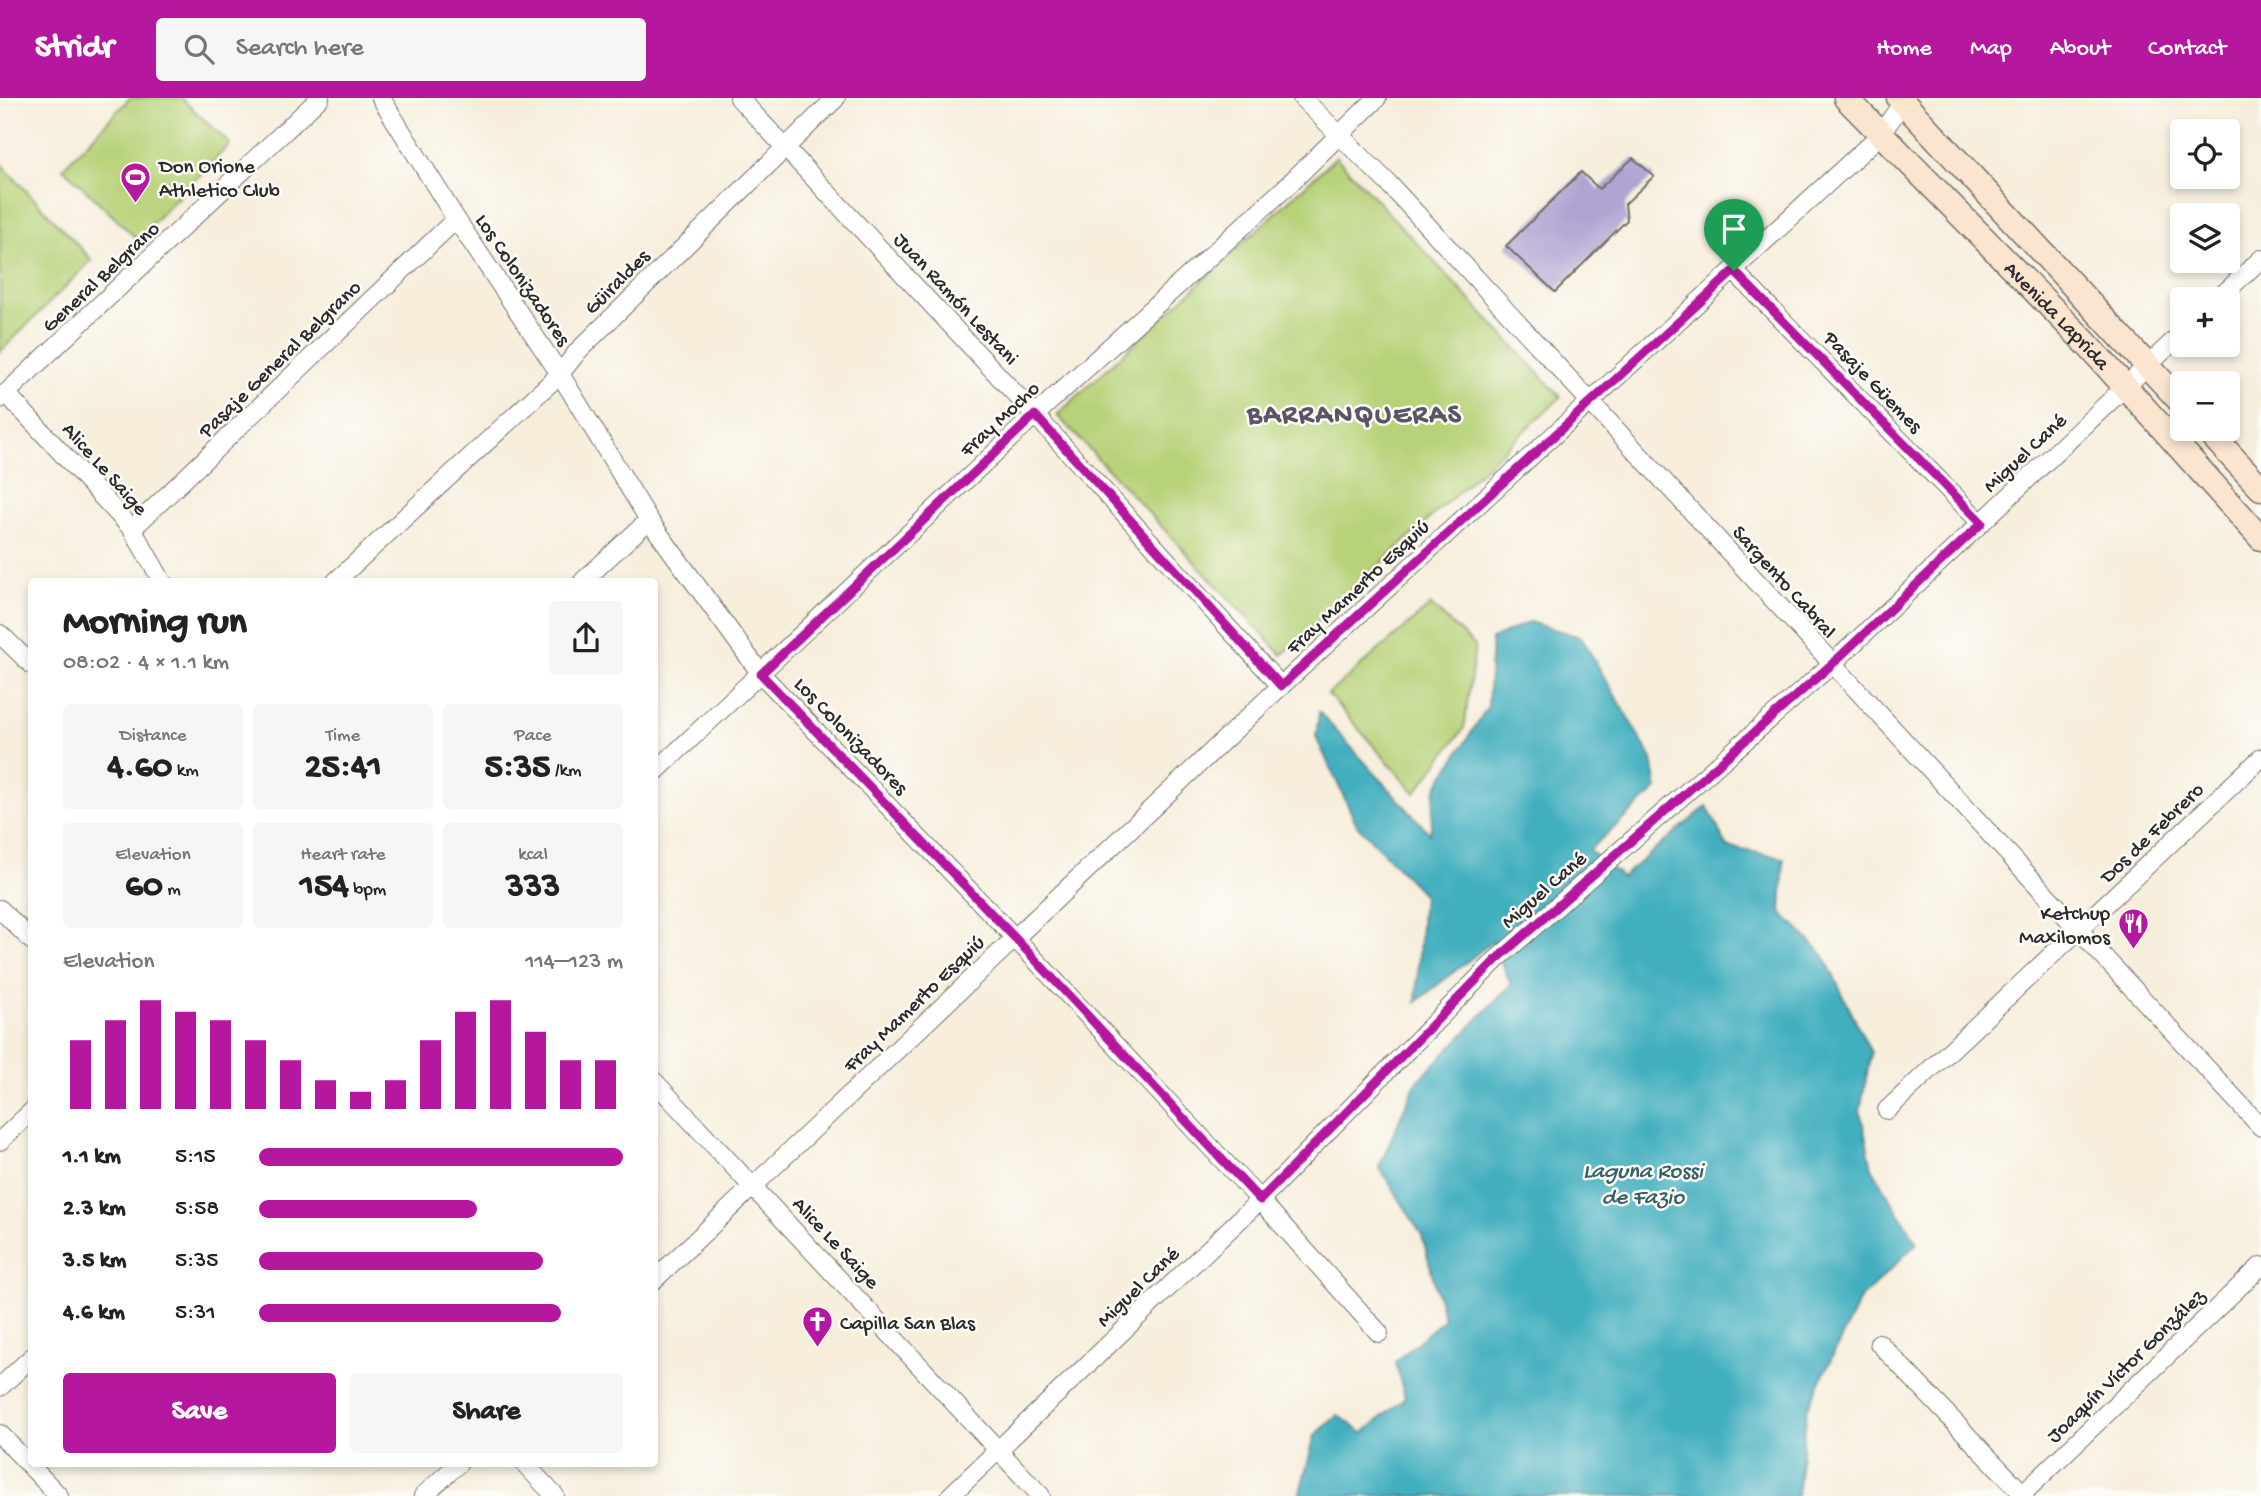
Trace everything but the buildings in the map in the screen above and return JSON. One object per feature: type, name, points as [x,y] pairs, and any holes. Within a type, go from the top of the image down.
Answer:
[{"type":"main road","name":"Avenida Laprida","points":[[1846,98],[2086,343],[2261,538]]},
{"type":"main road","name":"Avenida Laprida","points":[[1902,99],[2170,390]]},
{"type":"main road","points":[[2217,441],[2261,488]]},
{"type":"street","name":"General Belgrano","points":[[3,396],[320,98]]},
{"type":"street","name":"Los Colonizadores","points":[[381,98],[456,219],[560,374],[649,520],[761,674],[1014,937],[1260,1200],[1379,1333]]},
{"type":"street","name":"Juan Ramón Lestani","points":[[739,98],[1035,415],[1281,686]]},
{"type":"street","name":"Güiraldes","points":[[339,578],[560,374],[578,351],[836,98]]},
{"type":"street","name":"Sargento Cabral","points":[[1302,98],[1339,134],[1590,403],[2261,1127]]},
{"type":"street","name":"Fray Mocho","points":[[658,769],[1035,415],[1285,188],[1377,98]]},
{"type":"street","name":"Fray Mamerto Esquiú","points":[[658,1276],[1281,686],[1880,135],[1902,99]]},
{"type":"street","name":"Pasaje General Belgrano","points":[[132,529],[456,219]]},
{"type":"street","points":[[2231,287],[2261,259]]},
{"type":"street","name":"Pasaje Güemes","points":[[1734,271],[1982,523]]},
{"type":"street","name":"Miguel Cané","points":[[950,1496],[1260,1200],[1496,960],[1831,665],[2170,345]]},
{"type":"street","name":"Alice Le Saige","points":[[3,396],[132,529],[160,578]]},
{"type":"street","points":[[586,578],[649,520]]},
{"type":"street","points":[[0,634],[28,661]]},
{"type":"street","name":"Dos de Febrero","points":[[1888,1110],[2080,932],[2261,758]]},
{"type":"street","points":[[0,909],[28,937]]},
{"type":"street","name":"Alice Le Saige","points":[[658,1085],[1041,1496]]},
{"type":"street","points":[[0,1141],[28,1115]]},
{"type":"street","name":"Joaquín Víctor González","points":[[2022,1495],[2261,1266]]},
{"type":"street","points":[[1879,1343],[2022,1495]]},
{"type":"street","points":[[0,1387],[28,1361]]},
{"type":"street","points":[[0,1434],[28,1463]]},
{"type":"street","points":[[31,1467],[59,1496]]},
{"type":"street","points":[[423,1496],[455,1467]]},
{"type":"street","points":[[528,1467],[555,1496]]},
{"type":"green space","name":"Don Orione Athletico Club","points":[[130,98],[181,98],[230,144],[137,239],[63,168]]},
{"type":"green space","points":[[1336,157],[1561,397],[1282,655],[1057,415]]},
{"type":"green space","points":[[0,163],[92,260],[0,352]]},
{"type":"green space","points":[[1431,605],[1475,646],[1464,728],[1415,793],[1328,694]]},
{"type":"water","name":"Laguna Rossi de Fazio","points":[[1529,622],[1581,637],[1652,759],[1657,789],[1589,850],[1622,877],[1707,806],[1727,847],[1784,858],[1781,912],[1823,954],[1871,1053],[1860,1110],[1872,1168],[1917,1243],[1860,1299],[1807,1409],[1797,1496],[1299,1496],[1315,1435],[1338,1415],[1363,1433],[1405,1398],[1395,1362],[1444,1319],[1422,1235],[1379,1167],[1415,1084],[1511,985],[1493,941],[1416,1002],[1423,894],[1357,825],[1316,737],[1319,712],[1430,834],[1435,790],[1488,706],[1492,639]]},
{"type":"place","name":"Don Orione Athletico Club","points":[[136,204]]},
{"type":"place","name":"Ketchup Maxilomos","points":[[2133,951]]},
{"type":"place","name":"Capilla San Blas","points":[[817,1349]]},
{"type":"district","name":"BARRANQUERAS","points":[[1355,412]]},
{"type":"route","points":[[1734,271],[1982,523],[1831,665],[1496,960],[1260,1200],[1014,937],[761,674],[1035,415],[1281,686],[1734,271]]}]
